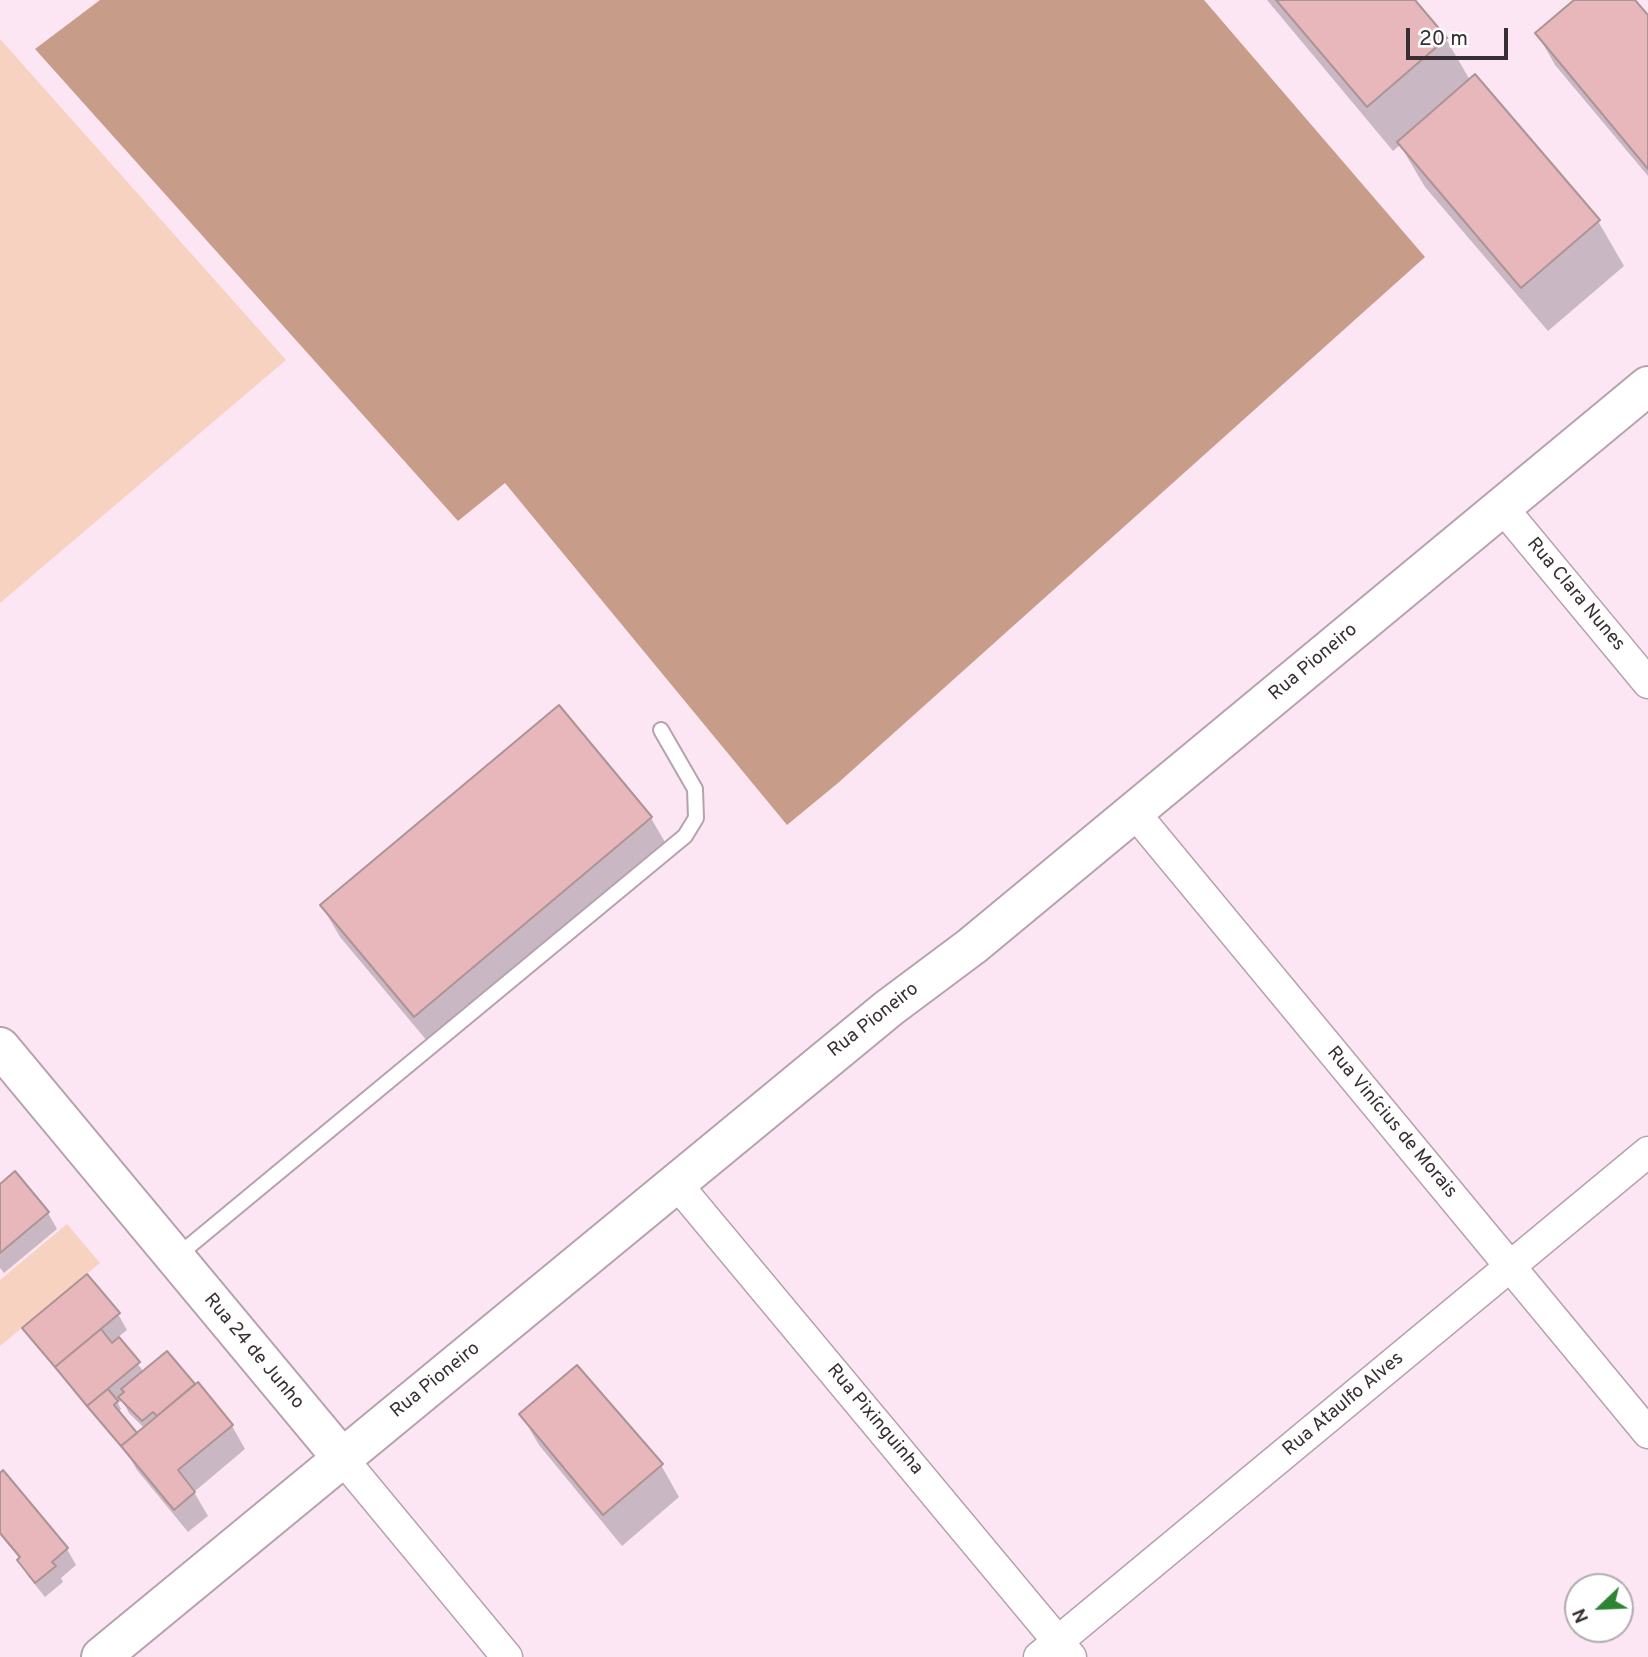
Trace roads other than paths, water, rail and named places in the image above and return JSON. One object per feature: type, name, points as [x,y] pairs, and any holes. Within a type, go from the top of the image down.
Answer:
[{"type":"street","name":"Rua Pioneiro","points":[[101,1657],[889,1008],[972,946],[1648,386]]},
{"type":"street","name":"Rua Clara Nunes","points":[[1502,507],[1648,682]]},
{"type":"street","name":"Rua Vinícius de Morais","points":[[1134,812],[1648,1433]]},
{"type":"street","name":"Rua 24 de Junho","points":[[0,1047],[507,1657]]},
{"type":"street","name":"Rua Ataulfo Alves","points":[[1056,1652],[1648,1152]]},
{"type":"street","name":"Rua Pixinguinha","points":[[676,1183],[1056,1652]]},
{"type":"lane","points":[[175,1258],[685,836],[696,818],[695,789],[662,730]]}]
